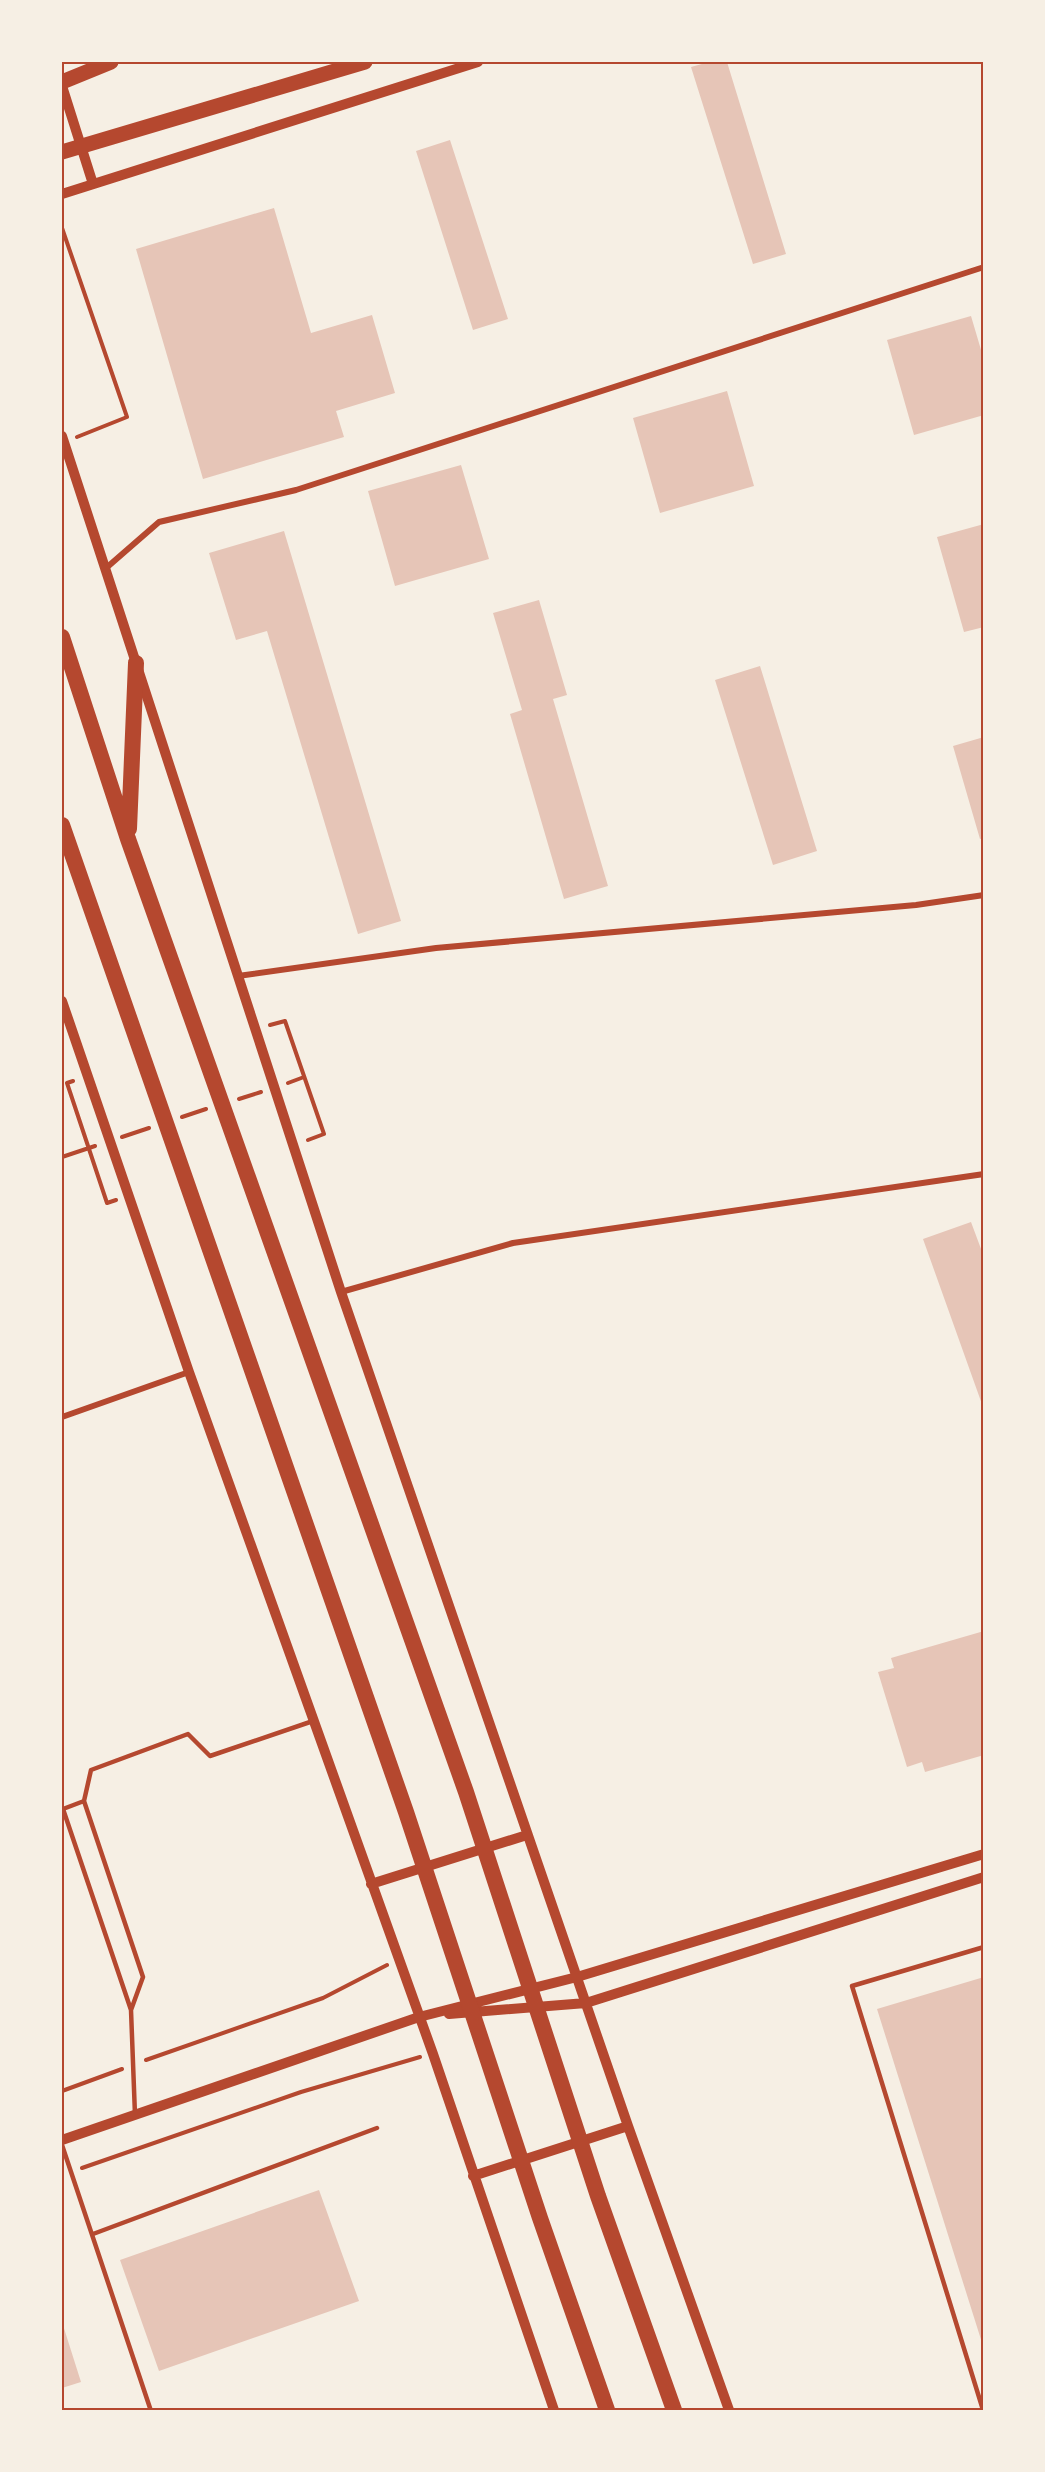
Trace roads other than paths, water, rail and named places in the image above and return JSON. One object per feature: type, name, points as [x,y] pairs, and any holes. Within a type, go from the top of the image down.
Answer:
[{"type":"highway","points":[[62,637],[128,839],[466,1792],[598,2196],[674,2410]]},
{"type":"highway","points":[[128,839],[136,663]]},
{"type":"highway","points":[[62,825],[406,1812],[540,2218],[607,2410]]},
{"type":"main road","points":[[62,84],[111,62]]},
{"type":"main road","points":[[62,152],[364,62]]},
{"type":"street","points":[[62,194],[478,62]]},
{"type":"street","points":[[62,84],[93,184]]},
{"type":"street","points":[[104,569],[159,522],[296,490],[984,267]]},
{"type":"street","points":[[62,439],[341,1292],[527,1835],[729,2410]]},
{"type":"street","points":[[238,976],[436,948],[915,905],[984,895]]},
{"type":"street","points":[[62,1001],[189,1372],[433,2054],[554,2410]]},
{"type":"street","points":[[341,1292],[513,1243],[984,1174]]},
{"type":"street","points":[[62,1417],[189,1372]]},
{"type":"street","points":[[371,1884],[527,1835]]},
{"type":"street","points":[[62,2142],[419,2017],[577,1977],[984,1854]]},
{"type":"street","points":[[419,2017],[586,2003],[984,1877]]},
{"type":"street","points":[[473,2176],[628,2126]]},
{"type":"lane","points":[[131,2010],[143,1977],[84,1801],[91,1770],[188,1734],[210,1756],[313,1721]]},
{"type":"lane","points":[[84,1801],[63,1809],[131,2010],[135,2115]]},
{"type":"lane","points":[[983,2410],[852,1986],[984,1947]]},
{"type":"lane","points":[[93,2234],[377,2128]]},
{"type":"lane","points":[[62,2142],[150,2408]]}]
